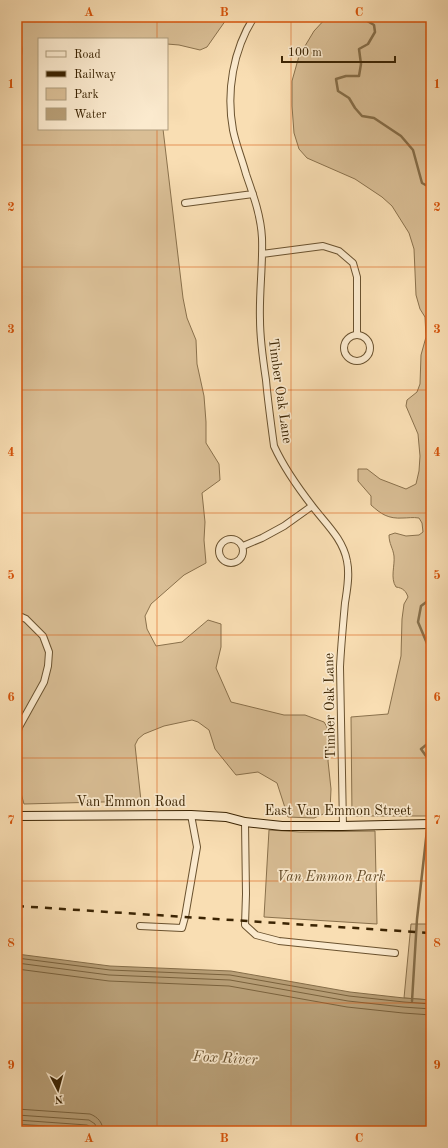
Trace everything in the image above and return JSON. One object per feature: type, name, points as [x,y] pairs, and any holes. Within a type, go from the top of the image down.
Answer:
[{"type":"street","name":"Timber Oak Lane","points":[[254,17],[240,43],[235,62],[230,107],[234,131],[253,194],[262,237],[260,338],[274,446],[280,459],[312,506],[338,538],[347,561],[348,577],[340,667],[344,826]]},
{"type":"street","points":[[185,203],[253,194]]},
{"type":"street","points":[[262,254],[323,246],[339,251],[353,263],[357,277],[357,335]]},
{"type":"street","points":[[357,335],[368,340],[371,347],[369,355],[366,358],[357,361],[347,357],[344,346],[350,337],[357,335]]},
{"type":"street","points":[[242,546],[262,538],[284,526],[312,506]]},
{"type":"street","points":[[226,540],[237,540],[242,546],[243,553],[240,560],[236,562],[225,562],[220,556],[220,545],[226,540]]},
{"type":"street","points":[[17,615],[26,619],[43,636],[48,652],[48,666],[44,682],[17,734]]},
{"type":"street","points":[[140,926],[182,928],[197,847],[191,815]]},
{"type":"street","name":"Van Emmon Road","points":[[17,816],[191,815],[226,817],[245,822]]},
{"type":"street","points":[[245,822],[245,925],[256,935],[279,941],[395,953]]},
{"type":"street","name":"East Van Emmon Street","points":[[245,822],[282,826],[431,824]]},
{"type":"green space","points":[[17,17],[228,17],[207,47],[200,50],[168,44],[168,38],[38,38],[38,130],[163,130],[183,298],[187,318],[196,340],[197,364],[204,396],[206,443],[219,464],[220,480],[202,493],[205,522],[204,540],[206,563],[184,575],[151,604],[145,616],[147,629],[156,646],[182,642],[208,620],[221,624],[221,647],[216,668],[231,702],[284,715],[305,715],[324,722],[327,727],[329,754],[328,761],[331,789],[330,811],[314,818],[288,817],[277,783],[258,772],[236,775],[215,749],[209,730],[198,722],[192,720],[164,726],[144,734],[138,739],[135,745],[141,801],[24,804],[17,779],[17,67],[22,55],[22,49]]},
{"type":"green space","points":[[327,17],[431,17],[431,816],[352,816],[351,717],[388,714],[401,656],[402,619],[404,604],[408,597],[404,590],[396,587],[393,580],[394,556],[389,535],[395,533],[406,536],[419,535],[423,532],[422,523],[419,518],[389,517],[371,505],[371,496],[358,481],[358,469],[367,469],[380,479],[406,489],[416,484],[420,456],[418,434],[406,406],[407,400],[417,392],[420,384],[421,355],[426,337],[425,317],[420,309],[416,295],[414,249],[409,233],[392,206],[382,197],[355,179],[307,158],[299,149],[294,133],[292,81],[299,56],[314,31]]},
{"type":"green space","name":"Van Emmon Park","points":[[269,830],[300,832],[375,831],[377,924],[264,917]]},
{"type":"green space","points":[[411,924],[431,924],[431,1000],[404,998]]},
{"type":"green space","points":[[17,1124],[90,1129],[97,1131],[17,1131]]},
{"type":"water","name":"Fox River","points":[[17,954],[110,966],[231,971],[350,992],[431,1000],[431,1131],[97,1131],[90,1129],[17,1124]]},
{"type":"waterway","points":[[364,17],[364,19],[374,25],[375,32],[368,44],[359,49],[361,64],[359,76],[346,76],[336,79],[338,91],[349,98],[362,116],[374,118],[401,136],[413,150],[422,183],[431,188]]},
{"type":"waterway","points":[[431,600],[421,606],[418,622],[431,653]]},
{"type":"waterway","points":[[431,699],[429,714],[431,717]]},
{"type":"waterway","points":[[431,744],[426,745],[421,749],[431,763]]},
{"type":"waterway","points":[[428,816],[428,787],[431,786]]},
{"type":"waterway","points":[[412,1001],[417,919],[427,830]]},
{"type":"railway","points":[[17,906],[431,933]]}]
